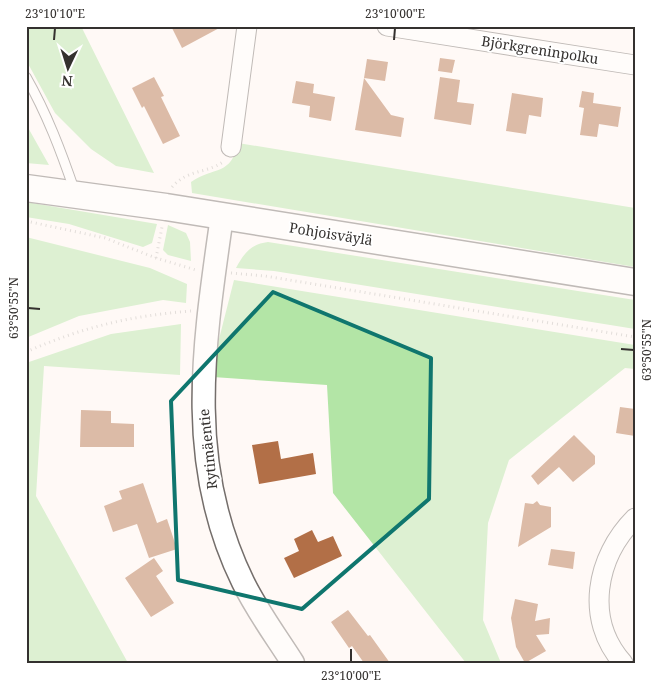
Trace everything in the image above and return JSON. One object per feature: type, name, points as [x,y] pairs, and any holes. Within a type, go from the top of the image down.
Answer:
[{"type":"main road","name":"Pohjoisväylä","points":[[26,188],[222,216],[635,282]]},
{"type":"street","points":[[231,147],[247,26]]},
{"type":"street","name":"Björkgreninpolku","points":[[386,26],[635,65]]},
{"type":"street","name":"Rytimäentie","points":[[222,216],[208,310],[202,374],[202,412],[207,461],[221,525],[242,581],[261,616],[293,663]]},
{"type":"street","points":[[622,663],[612,651],[604,632],[599,609],[600,586],[603,568],[611,548],[635,518]]},
{"type":"lane","points":[[26,77],[42,105],[58,140],[76,196]]},
{"type":"path","points":[[171,188],[184,175],[222,164],[228,158],[231,147]]},
{"type":"path","points":[[156,258],[162,226]]},
{"type":"path","points":[[234,273],[265,276],[635,337]]},
{"type":"path","points":[[26,352],[83,328],[157,313],[196,310]]},
{"type":"highlighted area","points":[[273,292],[431,358],[429,499],[302,609],[178,580],[171,401]]},
{"type":"green space","points":[[26,26],[81,26],[154,173],[116,166],[91,149],[55,113],[26,60]]},
{"type":"green space","points":[[26,124],[49,165],[26,163]]},
{"type":"green space","points":[[238,143],[635,208],[635,267],[192,193],[191,182],[226,166],[231,161]]},
{"type":"green space","points":[[26,202],[157,224],[152,243],[143,247],[69,224],[26,217]]},
{"type":"green space","points":[[168,225],[186,233],[190,242],[191,261],[168,255],[163,250]]},
{"type":"green space","points":[[26,237],[150,268],[187,284],[186,303],[163,300],[79,316],[26,338]]},
{"type":"green space","points":[[268,242],[635,300],[635,329],[274,271],[236,268],[249,250],[257,245]]},
{"type":"green space","points":[[234,280],[635,345],[635,369],[625,368],[509,460],[488,523],[483,620],[501,663],[466,663],[333,493],[327,385],[213,377],[218,343]]},
{"type":"green space","points":[[181,324],[180,375],[44,366],[36,496],[128,663],[26,663],[26,363],[111,334]]},
{"type":"building","points":[[171,26],[223,26],[182,48]]},
{"type":"building","points":[[440,58],[455,60],[452,73],[438,71]]},
{"type":"building","points":[[367,59],[388,62],[385,81],[364,78]]},
{"type":"building","points":[[154,77],[164,96],[161,97],[180,136],[163,144],[144,106],[142,108],[132,88]]},
{"type":"building","points":[[440,77],[460,80],[457,102],[474,104],[471,125],[434,119]]},
{"type":"building","points":[[364,78],[391,115],[404,118],[401,137],[355,130]]},
{"type":"building","points":[[296,81],[314,84],[313,93],[335,97],[331,121],[309,117],[310,106],[292,103]]},
{"type":"building","points":[[582,91],[594,93],[593,103],[621,107],[618,127],[599,124],[597,137],[580,135],[584,108],[579,107]]},
{"type":"building","points":[[512,93],[543,98],[541,117],[529,115],[526,134],[506,131]]},
{"type":"building","points":[[620,407],[635,409],[635,436],[616,433]]},
{"type":"building","points":[[81,410],[111,411],[111,423],[134,424],[134,447],[80,447]]},
{"type":"building","points":[[574,435],[595,456],[595,464],[573,482],[559,467],[538,485],[531,476]]},
{"type":"building","points":[[278,441],[281,459],[313,453],[316,474],[259,484],[252,445]]},
{"type":"building","points":[[143,483],[157,523],[167,519],[177,549],[149,558],[137,524],[113,532],[104,506],[122,499],[119,491]]},
{"type":"building","points":[[537,501],[540,505],[551,507],[551,527],[518,547],[525,503],[533,504]]},
{"type":"building","points":[[312,530],[318,542],[333,536],[342,556],[294,578],[284,558],[299,551],[294,539]]},
{"type":"building","points":[[551,549],[575,552],[573,569],[548,565]]},
{"type":"building","points":[[154,558],[163,571],[156,576],[174,603],[151,617],[125,578]]},
{"type":"building","points":[[515,599],[538,604],[535,621],[550,618],[549,634],[536,635],[546,651],[525,663],[516,647],[511,618]]},
{"type":"building","points":[[348,610],[368,636],[370,635],[390,663],[364,663],[352,646],[349,648],[331,622]]}]
